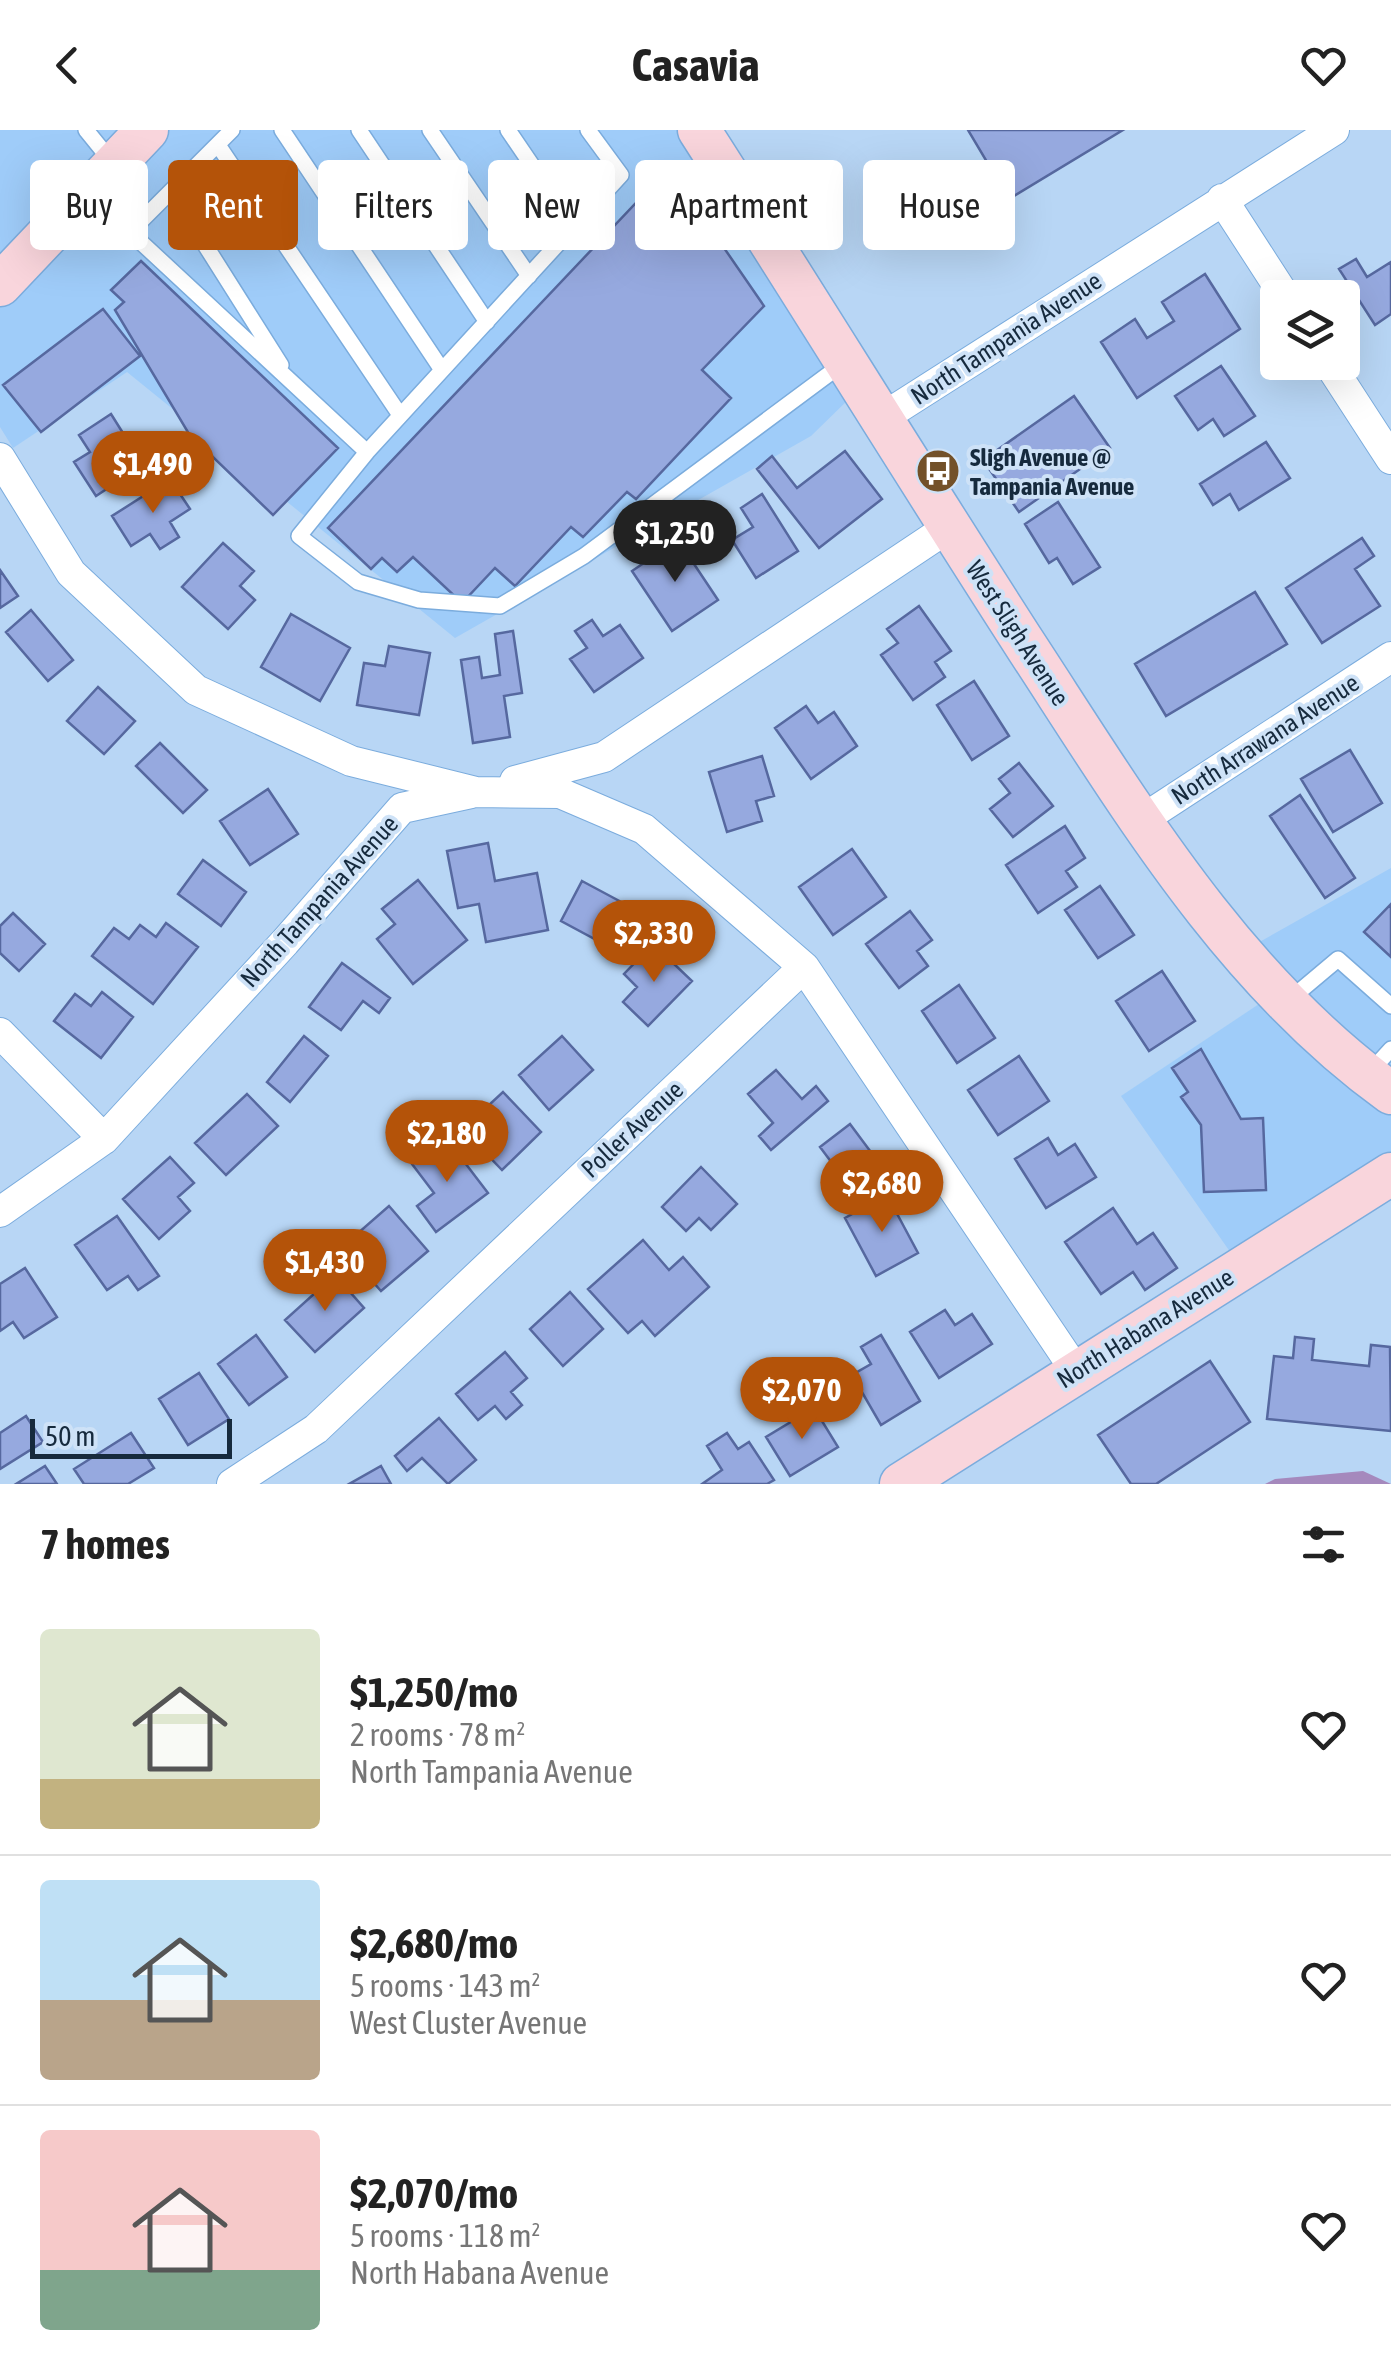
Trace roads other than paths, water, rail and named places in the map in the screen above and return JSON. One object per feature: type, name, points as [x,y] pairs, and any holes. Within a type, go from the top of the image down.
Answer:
[{"type":"main road","points":[[120,160],[147,130]]},
{"type":"main road","name":"West Sligh Avenue","points":[[699,130],[1140,821],[1265,983],[1286,1003],[1383,1073]]},
{"type":"main road","points":[[0,285],[34,250]]},
{"type":"main road","name":"North Habana Avenue","points":[[901,1484],[1391,1174]]},
{"type":"street","name":"North Tampania Avenue","points":[[882,418],[1334,130]]},
{"type":"street","points":[[1222,199],[1274,280]]},
{"type":"street","points":[[1340,380],[1391,459]]},
{"type":"street","points":[[0,458],[71,573],[196,690],[351,761],[476,792],[560,793],[644,829],[804,967],[1076,1371]]},
{"type":"street","name":"North Tampania Avenue","points":[[0,1212],[104,1139],[402,808],[604,757],[950,527]]},
{"type":"street","name":"North Arrawana Avenue","points":[[1140,821],[1388,666]]},
{"type":"street","name":"Poller Avenue","points":[[232,1484],[316,1429],[804,967]]},
{"type":"street","points":[[0,1033],[104,1139]]},
{"type":"lane","points":[[86,130],[96,160]]},
{"type":"lane","points":[[202,160],[232,130]]},
{"type":"lane","points":[[282,130],[442,370]]},
{"type":"lane","points":[[359,130],[487,322]]},
{"type":"lane","points":[[430,130],[529,276]]},
{"type":"lane","points":[[508,130],[529,160]]},
{"type":"lane","points":[[588,130],[610,160]]},
{"type":"lane","points":[[218,145],[400,416]]},
{"type":"lane","points":[[148,214],[168,193]]},
{"type":"lane","points":[[148,249],[367,452]]},
{"type":"lane","points":[[208,250],[291,382]]},
{"type":"lane","points":[[552,250],[367,452],[299,536],[358,582],[419,600],[500,606],[584,556],[847,360]]},
{"type":"lane","points":[[1286,1003],[1338,959],[1391,1006]]},
{"type":"place","name":"Sligh Avenue @ Tampania Avenue","points":[[938,471]]}]
